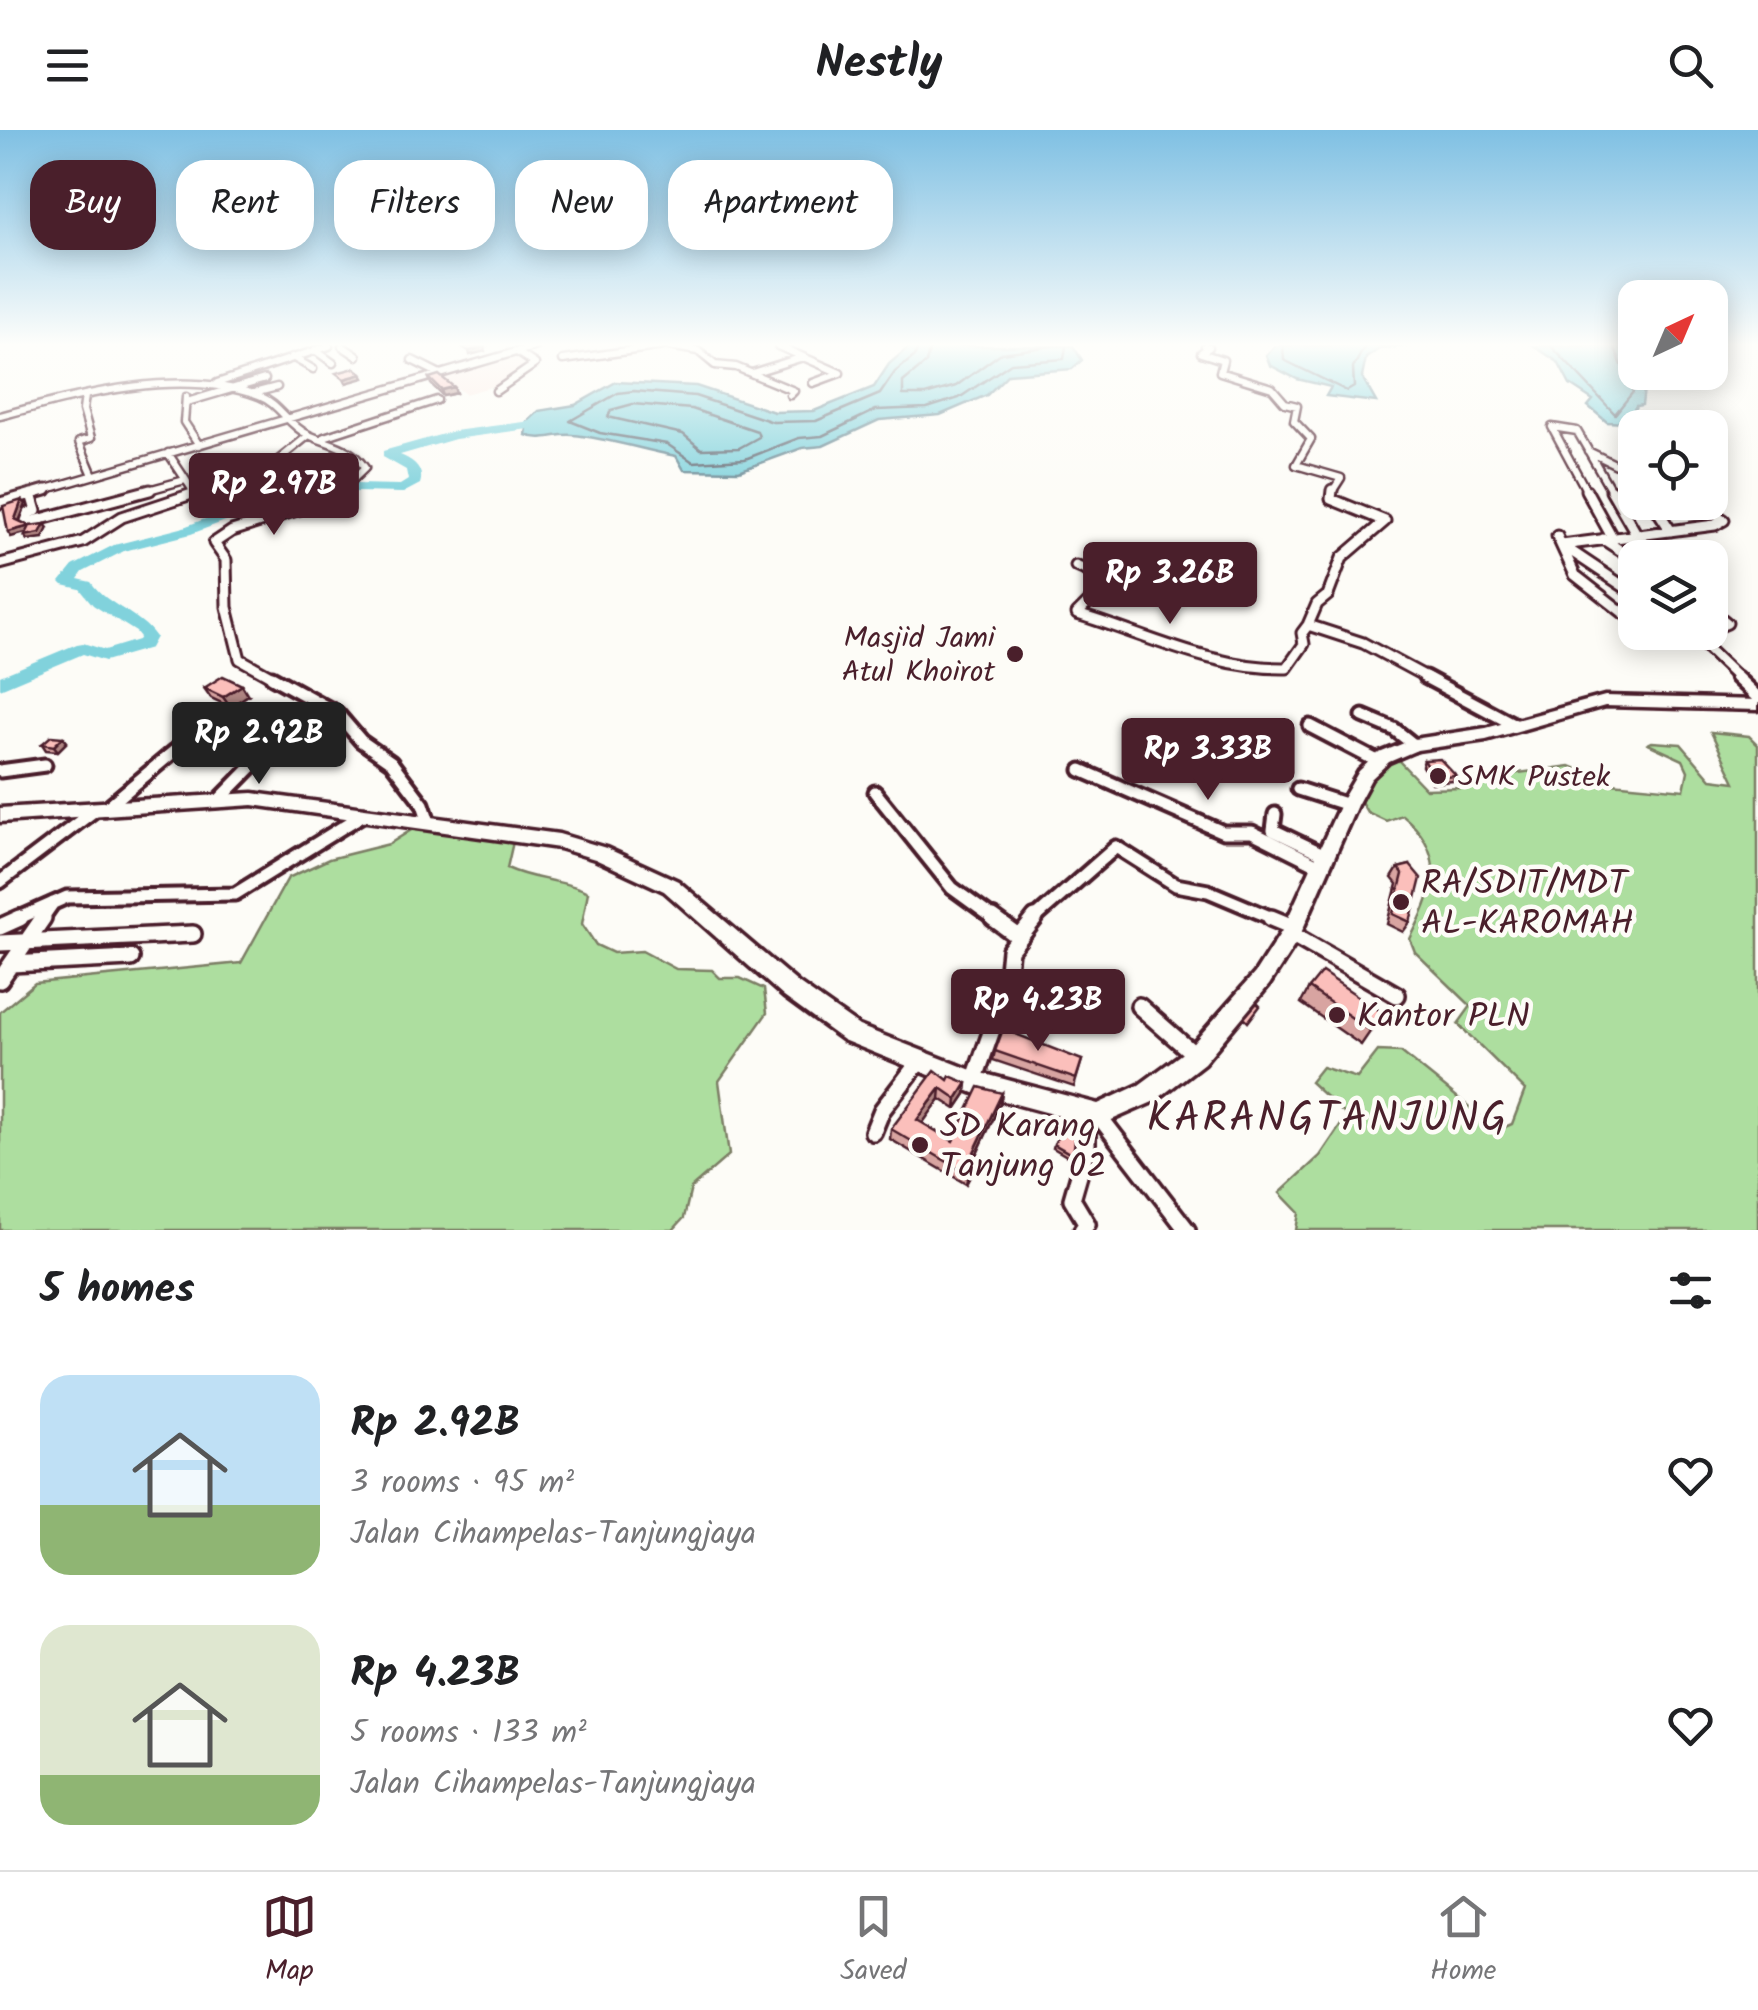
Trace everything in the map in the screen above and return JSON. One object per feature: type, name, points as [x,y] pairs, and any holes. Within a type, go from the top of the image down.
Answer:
[{"type":"main road","points":[[0,816],[220,799],[367,812],[559,841],[634,867],[671,886],[824,1016],[851,1034],[974,1082],[1092,1114],[1147,1093],[1196,1056],[1262,978],[1292,930],[1320,859],[1348,805],[1379,762],[1414,746],[1613,700],[1758,702]]},
{"type":"street","points":[[0,416],[79,397]]},
{"type":"street","points":[[85,397],[83,410],[91,438],[79,442],[93,475]]},
{"type":"street","points":[[187,397],[184,422],[198,444]]},
{"type":"street","points":[[187,402],[204,397]]},
{"type":"street","points":[[262,397],[308,435],[324,437],[436,400]]},
{"type":"street","points":[[0,503],[361,397]]},
{"type":"street","points":[[1076,566],[1110,581],[1077,614],[1120,624],[1171,649],[1238,668],[1288,668],[1304,644],[1302,633],[1317,604],[1328,596],[1330,578],[1344,551],[1385,520],[1331,499],[1332,487],[1340,478],[1296,465],[1311,438],[1294,421],[1298,406],[1282,397]]},
{"type":"street","points":[[1618,547],[1607,538],[1552,427],[1577,431],[1637,535]]},
{"type":"street","points":[[0,564],[83,542],[122,517],[268,466],[308,435]]},
{"type":"street","points":[[324,437],[364,464],[365,468],[346,487],[334,498],[232,530],[214,541],[226,560],[227,607],[238,656],[250,668],[337,714],[361,741],[390,762],[423,804],[429,822]]},
{"type":"street","points":[[1588,451],[1618,466]]},
{"type":"street","points":[[168,454],[195,493]]},
{"type":"street","points":[[30,494],[36,511],[29,513],[26,521],[30,522],[185,480]]},
{"type":"street","points":[[1663,520],[1670,531]]},
{"type":"street","points":[[1559,540],[1637,535],[1724,520]]},
{"type":"street","points":[[1559,540],[1618,582]]},
{"type":"street","points":[[1559,540],[1574,575],[1618,609]]},
{"type":"street","points":[[1308,625],[1363,644],[1515,725]]},
{"type":"street","points":[[1708,650],[1758,702]]},
{"type":"street","points":[[1363,716],[1394,730],[1414,746]]},
{"type":"street","points":[[1310,726],[1379,762]]},
{"type":"street","points":[[0,882],[184,742]]},
{"type":"street","points":[[220,799],[270,748]]},
{"type":"street","points":[[0,771],[44,765]]},
{"type":"street","points":[[1080,770],[1180,808],[1227,834],[1252,832],[1320,859]]},
{"type":"street","points":[[1298,789],[1348,805]]},
{"type":"street","points":[[875,792],[952,888],[1018,936]]},
{"type":"street","points":[[0,927],[54,901],[76,896],[235,894],[367,812]]},
{"type":"street","points":[[1275,814],[1273,830],[1320,859]]},
{"type":"street","points":[[974,1082],[1006,990],[1010,950],[1018,936],[1116,847],[1176,885],[1208,891],[1292,930],[1396,995]]},
{"type":"street","points":[[0,980],[54,901]]},
{"type":"street","points":[[0,943],[193,934]]},
{"type":"street","points":[[11,964],[131,958]]},
{"type":"street","points":[[1139,1006],[1196,1056]]},
{"type":"street","points":[[873,1132],[882,1110],[918,1062]]},
{"type":"street","points":[[1082,1230],[1087,1224],[1072,1199],[1092,1114]]},
{"type":"street","points":[[1092,1114],[1187,1230]]},
{"type":"green space","points":[[1711,732],[1749,736],[1758,745],[1758,1230],[1296,1230],[1299,1213],[1280,1193],[1320,1156],[1347,1116],[1310,1082],[1322,1067],[1357,1078],[1378,1051],[1401,1052],[1498,1130],[1512,1124],[1525,1090],[1458,1024],[1471,1006],[1415,952],[1410,939],[1431,889],[1432,859],[1427,844],[1402,815],[1386,821],[1367,812],[1360,800],[1375,775],[1398,760],[1426,789],[1462,788],[1459,781],[1570,766],[1611,783],[1684,790],[1688,771],[1683,760],[1648,744],[1652,742],[1681,744],[1711,779],[1735,782]]},
{"type":"green space","points":[[424,822],[515,833],[507,868],[588,892],[582,924],[596,945],[613,953],[642,951],[676,969],[712,970],[720,978],[740,978],[764,989],[767,1013],[719,1081],[729,1155],[691,1188],[684,1218],[673,1230],[0,1230],[0,1012],[35,983],[241,963],[288,878],[329,859],[389,844]]},
{"type":"water","points":[[589,397],[730,397],[774,412],[814,411],[848,397],[982,397],[940,415],[879,420],[823,446],[802,448],[739,471],[684,470],[676,456],[599,439],[526,435],[528,421],[539,411],[575,405]]},
{"type":"water","points":[[1337,397],[1373,397],[1376,402]]},
{"type":"water","points":[[1589,397],[1643,397],[1642,405],[1634,410],[1618,410],[1618,423],[1607,422],[1588,406],[1593,400]]},
{"type":"building","points":[[22,500],[15,519],[30,526],[8,532],[3,506]]},
{"type":"building","points":[[45,524],[40,533],[25,536],[30,526]]},
{"type":"building","points":[[223,676],[242,685],[223,697],[204,688]]},
{"type":"building","points":[[51,736],[63,737],[54,746],[42,744]]},
{"type":"building","points":[[1440,759],[1456,776],[1435,778],[1424,760]]},
{"type":"building","points":[[1410,865],[1421,878],[1410,922],[1393,914],[1403,874],[1398,868]]},
{"type":"building","points":[[1322,972],[1383,1013],[1371,1031],[1309,988]]},
{"type":"building","points":[[1257,1003],[1260,1006],[1248,1022],[1244,1018]]},
{"type":"building","points":[[1003,1029],[1082,1060],[1076,1079],[995,1051]]},
{"type":"building","points":[[935,1070],[948,1080],[950,1076],[967,1083],[957,1099],[941,1088],[917,1120],[953,1141],[979,1087],[1002,1093],[968,1174],[891,1129]]},
{"type":"building","points":[[1066,1119],[1077,1125],[1073,1155],[1054,1144]]},
{"type":"waterway","points":[[0,683],[83,648],[105,656],[144,644],[148,637],[134,622],[98,601],[86,585],[68,582],[78,569],[119,548],[186,531],[252,506],[292,508],[355,488],[403,489],[415,481],[413,470],[388,454],[454,435],[547,423]]},
{"type":"place","name":"Masjid Jami Atul Khoirot","points":[[1015,654]]},
{"type":"place","name":"SMK Pustek","points":[[1438,776]]},
{"type":"place","name":"RA/SDIT/MDT AL-KAROMAH","points":[[1401,902]]},
{"type":"place","name":"Kantor PLN","points":[[1337,1015]]},
{"type":"place","name":"SD Karang Tanjung 02","points":[[920,1145]]},
{"type":"district","name":"KARANGTANJUNG","points":[[1328,1116]]}]
